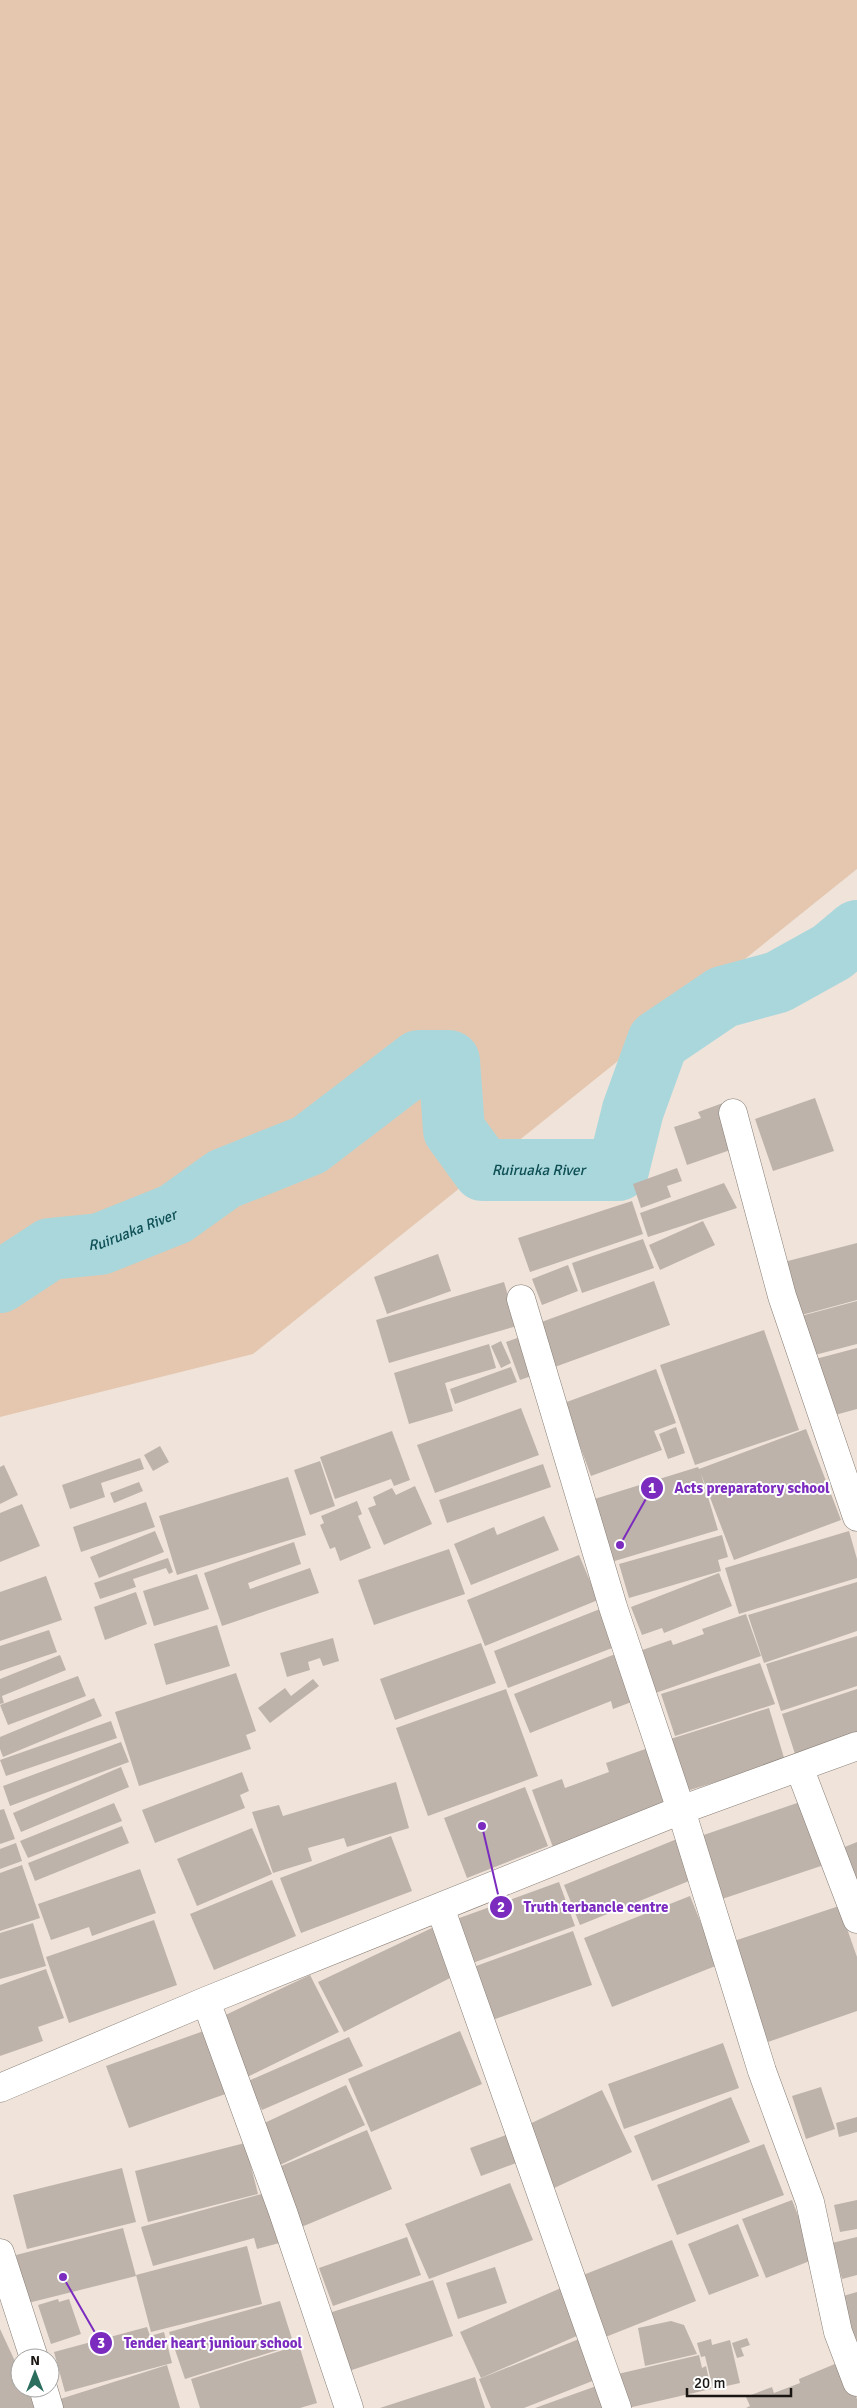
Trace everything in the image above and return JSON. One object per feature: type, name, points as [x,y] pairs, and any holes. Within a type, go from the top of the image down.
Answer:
[{"type":"street","points":[[733,1113],[782,1296],[857,1517]]},
{"type":"street","points":[[521,1299],[613,1607],[681,1810],[762,2071],[810,2202],[838,2332],[857,2382]]},
{"type":"street","points":[[0,2088],[206,2001],[681,1810],[857,1746]]},
{"type":"street","points":[[799,1767],[857,1919]]},
{"type":"street","points":[[440,1907],[617,2408]]},
{"type":"street","points":[[206,2001],[283,2212],[349,2408]]},
{"type":"street","points":[[0,2253],[31,2348]]},
{"type":"shaded area","points":[[0,0],[857,0],[857,869],[253,1354],[0,1417]]},
{"type":"building","points":[[815,1098],[834,1151],[773,1171],[755,1119]]},
{"type":"building","points":[[723,1103],[739,1147],[687,1165],[674,1127],[701,1118],[698,1112]]},
{"type":"building","points":[[677,1168],[682,1181],[667,1186],[671,1197],[641,1208],[633,1184]]},
{"type":"building","points":[[724,1183],[737,1208],[648,1237],[640,1213]]},
{"type":"building","points":[[632,1201],[643,1234],[530,1272],[518,1238]]},
{"type":"building","points":[[703,1221],[715,1245],[660,1270],[649,1245]]},
{"type":"building","points":[[643,1239],[654,1268],[582,1293],[572,1263]]},
{"type":"building","points":[[857,1243],[857,1300],[798,1316],[784,1262]]},
{"type":"building","points":[[438,1254],[451,1291],[387,1314],[374,1277]]},
{"type":"building","points":[[568,1265],[578,1291],[542,1305],[532,1279]]},
{"type":"building","points":[[654,1281],[670,1325],[552,1368],[536,1324]]},
{"type":"building","points":[[504,1282],[517,1326],[389,1363],[376,1320]]},
{"type":"building","points":[[857,1301],[857,1344],[811,1356],[801,1316]]},
{"type":"building","points":[[764,1330],[799,1430],[695,1465],[660,1365]]},
{"type":"building","points":[[526,1335],[540,1373],[520,1380],[506,1342]]},
{"type":"building","points":[[501,1341],[511,1363],[501,1368],[491,1346]]},
{"type":"building","points":[[489,1344],[496,1368],[445,1383],[453,1411],[409,1424],[394,1373]]},
{"type":"building","points":[[857,1348],[857,1409],[824,1418],[808,1361]]},
{"type":"building","points":[[511,1367],[517,1382],[455,1404],[450,1389]]},
{"type":"building","points":[[656,1369],[676,1423],[654,1431],[662,1450],[591,1476],[564,1403]]},
{"type":"building","points":[[521,1408],[539,1455],[435,1493],[417,1445]]},
{"type":"building","points":[[676,1427],[685,1453],[668,1459],[659,1434]]},
{"type":"building","points":[[806,1429],[841,1520],[734,1560],[701,1474],[718,1530],[608,1563],[588,1501],[698,1467],[699,1469]]},
{"type":"building","points":[[392,1431],[410,1480],[394,1486],[391,1479],[335,1499],[320,1457]]},
{"type":"building","points":[[160,1446],[169,1462],[153,1471],[144,1455]]},
{"type":"building","points":[[140,1458],[144,1469],[101,1483],[105,1497],[70,1509],[62,1485]]},
{"type":"building","points":[[320,1461],[335,1506],[310,1515],[294,1470]]},
{"type":"building","points":[[543,1464],[551,1487],[447,1523],[439,1500]]},
{"type":"building","points":[[4,1465],[18,1495],[0,1504],[0,1467]]},
{"type":"building","points":[[288,1477],[306,1535],[177,1575],[159,1516]]},
{"type":"building","points":[[139,1482],[143,1491],[114,1503],[110,1493]]},
{"type":"building","points":[[415,1486],[432,1524],[384,1545],[368,1508],[376,1505],[373,1497],[392,1488],[396,1495]]},
{"type":"building","points":[[357,1501],[362,1514],[358,1516],[371,1548],[340,1561],[335,1547],[330,1549],[320,1525],[324,1523],[321,1516]]},
{"type":"building","points":[[146,1502],[155,1527],[81,1552],[73,1527]]},
{"type":"building","points":[[22,1504],[40,1546],[0,1562],[0,1513]]},
{"type":"building","points":[[544,1516],[559,1550],[471,1585],[454,1544],[494,1527],[497,1535]]},
{"type":"building","points":[[155,1531],[164,1552],[99,1578],[90,1557]]},
{"type":"building","points":[[849,1531],[857,1559],[857,1578],[739,1614],[725,1568]]},
{"type":"building","points":[[722,1535],[728,1557],[718,1560],[721,1571],[629,1598],[619,1564]]},
{"type":"building","points":[[294,1542],[301,1564],[248,1583],[250,1589],[310,1568],[319,1593],[222,1626],[204,1573]]},
{"type":"building","points":[[449,1549],[465,1594],[374,1625],[358,1580]]},
{"type":"building","points":[[579,1555],[598,1600],[485,1646],[467,1600]]},
{"type":"building","points":[[168,1558],[173,1572],[169,1574],[166,1568],[133,1579],[136,1587],[100,1599],[94,1583]]},
{"type":"building","points":[[719,1573],[732,1606],[664,1633],[662,1628],[642,1635],[631,1607]]},
{"type":"building","points":[[197,1574],[209,1609],[154,1626],[143,1591]]},
{"type":"building","points":[[46,1576],[62,1620],[0,1641],[0,1592]]},
{"type":"building","points":[[857,1582],[857,1631],[764,1663],[748,1615]]},
{"type":"building","points":[[136,1592],[147,1624],[105,1640],[94,1607]]},
{"type":"building","points":[[605,1607],[620,1645],[508,1688],[494,1651]]},
{"type":"building","points":[[746,1614],[761,1656],[647,1696],[631,1654],[671,1640],[673,1645],[704,1634],[702,1629]]},
{"type":"building","points":[[217,1625],[230,1666],[166,1685],[154,1644]]},
{"type":"building","points":[[49,1630],[57,1652],[0,1671],[0,1646]]},
{"type":"building","points":[[857,1636],[857,1686],[781,1711],[766,1664]]},
{"type":"building","points":[[333,1638],[339,1661],[323,1666],[320,1658],[308,1662],[310,1670],[287,1677],[280,1653]]},
{"type":"building","points":[[481,1643],[496,1683],[395,1720],[380,1679]]},
{"type":"building","points":[[623,1651],[642,1698],[613,1709],[611,1701],[530,1733],[514,1694]]},
{"type":"building","points":[[60,1655],[66,1670],[2,1696],[4,1703],[0,1704],[0,1679]]},
{"type":"building","points":[[760,1663],[775,1704],[675,1736],[661,1694]]},
{"type":"building","points":[[236,1673],[256,1731],[246,1735],[251,1749],[139,1786],[115,1712]]},
{"type":"building","points":[[78,1676],[86,1696],[8,1725],[0,1705]]},
{"type":"building","points":[[313,1679],[319,1686],[270,1723],[258,1708],[285,1688],[291,1696]]},
{"type":"building","points":[[506,1689],[538,1776],[428,1816],[396,1728]]},
{"type":"building","points":[[857,1689],[857,1741],[797,1760],[782,1714]]},
{"type":"building","points":[[94,1698],[102,1716],[3,1757],[0,1749],[0,1737]]},
{"type":"building","points":[[769,1708],[785,1761],[680,1793],[664,1741]]},
{"type":"building","points":[[111,1721],[117,1738],[6,1776],[0,1760]]},
{"type":"building","points":[[121,1742],[129,1762],[10,1806],[3,1786]]},
{"type":"building","points":[[651,1747],[673,1808],[554,1850],[532,1790],[562,1779],[565,1788],[609,1772],[606,1763]]},
{"type":"building","points":[[121,1767],[129,1787],[21,1832],[13,1813]]},
{"type":"building","points":[[242,1772],[249,1791],[240,1795],[245,1808],[155,1843],[142,1810]]},
{"type":"building","points":[[396,1782],[409,1828],[347,1847],[344,1838],[308,1848],[312,1861],[273,1873],[252,1812],[279,1805],[283,1816]]},
{"type":"building","points":[[525,1787],[548,1846],[467,1878],[444,1818]]},
{"type":"building","points":[[803,1801],[824,1865],[716,1901],[695,1838]]},
{"type":"building","points":[[114,1803],[122,1821],[28,1858],[20,1841]]},
{"type":"building","points":[[4,1809],[15,1839],[0,1844],[0,1810]]},
{"type":"building","points":[[122,1826],[129,1843],[35,1881],[28,1863]]},
{"type":"building","points":[[252,1828],[272,1874],[197,1906],[177,1859]]},
{"type":"building","points":[[391,1836],[412,1891],[301,1933],[280,1878]]},
{"type":"building","points":[[677,1839],[694,1879],[580,1925],[564,1885]]},
{"type":"building","points":[[857,1842],[857,1907],[835,1851]]},
{"type":"building","points":[[16,1843],[22,1861],[0,1869],[0,1849]]},
{"type":"building","points":[[22,1865],[40,1918],[0,1931],[0,1873]]},
{"type":"building","points":[[140,1869],[156,1913],[92,1936],[89,1927],[51,1940],[38,1904]]},
{"type":"building","points":[[272,1880],[296,1936],[214,1970],[190,1914]]},
{"type":"building","points":[[559,1882],[575,1926],[467,1965],[451,1921]]},
{"type":"building","points":[[690,1896],[718,1965],[612,2007],[584,1938]]},
{"type":"building","points":[[839,1906],[857,1957],[857,2011],[768,2042],[734,1941]]},
{"type":"building","points":[[154,1920],[177,1985],[69,2023],[46,1957]]},
{"type":"building","points":[[33,1923],[46,1966],[0,1979],[0,1933]]},
{"type":"building","points":[[434,1927],[458,1974],[344,2032],[318,1982]]},
{"type":"building","points":[[573,1931],[592,1985],[484,2023],[465,1970]]},
{"type":"building","points":[[46,1969],[64,2018],[38,2027],[43,2041],[0,2056],[0,1985]]},
{"type":"building","points":[[310,1975],[339,2032],[241,2080],[215,2020]]},
{"type":"building","points":[[212,2028],[234,2091],[129,2128],[106,2066]]},
{"type":"building","points":[[460,2031],[482,2084],[371,2132],[348,2079]]},
{"type":"building","points":[[349,2037],[363,2066],[262,2110],[248,2081]]},
{"type":"building","points":[[723,2043],[739,2088],[624,2129],[608,2084]]},
{"type":"building","points":[[346,2085],[365,2125],[280,2165],[260,2125]]},
{"type":"building","points":[[821,2087],[835,2129],[806,2139],[792,2096]]},
{"type":"building","points":[[602,2090],[632,2152],[552,2189],[523,2127]]},
{"type":"building","points":[[731,2097],[750,2142],[652,2181],[634,2136]]},
{"type":"building","points":[[857,2117],[857,2132],[839,2137],[836,2123]]},
{"type":"building","points":[[367,2130],[392,2189],[299,2228],[274,2169]]},
{"type":"building","points":[[509,2134],[519,2162],[481,2176],[470,2148]]},
{"type":"building","points":[[245,2143],[258,2194],[148,2222],[135,2171]]},
{"type":"building","points":[[764,2144],[784,2195],[677,2235],[657,2185]]},
{"type":"building","points":[[122,2168],[136,2222],[27,2249],[13,2195]]},
{"type":"building","points":[[510,2183],[533,2240],[429,2279],[405,2224]]},
{"type":"building","points":[[269,2192],[283,2242],[257,2249],[254,2238],[153,2266],[141,2227]]},
{"type":"building","points":[[792,2200],[815,2259],[766,2278],[742,2219]]},
{"type":"building","points":[[857,2200],[857,2229],[840,2232],[834,2205]]},
{"type":"building","points":[[738,2224],[759,2276],[709,2295],[688,2244]]},
{"type":"building","points":[[123,2228],[136,2276],[28,2303],[16,2255]]},
{"type":"building","points":[[407,2237],[421,2275],[333,2306],[319,2268]]},
{"type":"building","points":[[857,2237],[857,2275],[842,2279],[832,2243]]},
{"type":"building","points":[[672,2240],[696,2301],[598,2340],[573,2279]]},
{"type":"building","points":[[247,2246],[262,2304],[151,2332],[136,2275]]},
{"type":"building","points":[[495,2267],[507,2303],[458,2319],[446,2283]]},
{"type":"building","points":[[433,2280],[453,2336],[349,2371],[329,2313]]},
{"type":"building","points":[[568,2285],[588,2331],[481,2378],[460,2332]]},
{"type":"building","points":[[857,2292],[857,2352],[836,2298]]},
{"type":"building","points":[[58,2299],[59,2302],[69,2299],[81,2334],[51,2344],[38,2305]]},
{"type":"building","points":[[280,2301],[294,2345],[185,2379],[169,2332]]},
{"type":"building","points":[[671,2321],[684,2325],[697,2354],[645,2366],[638,2328]]},
{"type":"building","points":[[147,2327],[150,2336],[164,2332],[172,2363],[65,2392],[60,2374],[60,2350]]},
{"type":"building","points":[[0,2329],[10,2350],[10,2398],[32,2398],[37,2408],[0,2408]]},
{"type":"building","points":[[589,2335],[605,2376],[524,2408],[491,2408],[479,2379]]},
{"type":"building","points":[[747,2338],[750,2345],[741,2348],[744,2356],[737,2358],[732,2343]]},
{"type":"building","points":[[711,2339],[712,2345],[730,2340],[740,2383],[713,2389],[705,2356],[701,2357],[697,2343]]},
{"type":"building","points":[[299,2345],[317,2403],[300,2408],[200,2408],[191,2379]]},
{"type":"building","points":[[699,2355],[702,2368],[706,2366],[711,2389],[628,2408],[605,2377]]},
{"type":"building","points":[[842,2361],[857,2399],[857,2408],[746,2408],[750,2406],[746,2397],[772,2387],[774,2393],[800,2383],[799,2379]]},
{"type":"building","points":[[167,2365],[180,2408],[57,2408],[54,2401]]},
{"type":"building","points":[[475,2377],[485,2408],[380,2408]]},
{"type":"building","points":[[602,2384],[611,2408],[535,2408]]},
{"type":"waterway","name":"Ruiruaka River","points":[[0,1282],[50,1249],[100,1244],[175,1214],[224,1179],[309,1145],[419,1061],[449,1061],[454,1130],[483,1170],[618,1170],[633,1110],[658,1041],[723,997],[778,982],[832,952],[857,931]]},
{"type":"place","name":"Acts preparatory school","points":[[620,1545]]},
{"type":"place","name":"Truth terbancle centre","points":[[482,1826]]},
{"type":"place","name":"Tender heart juniour school","points":[[63,2277]]}]
